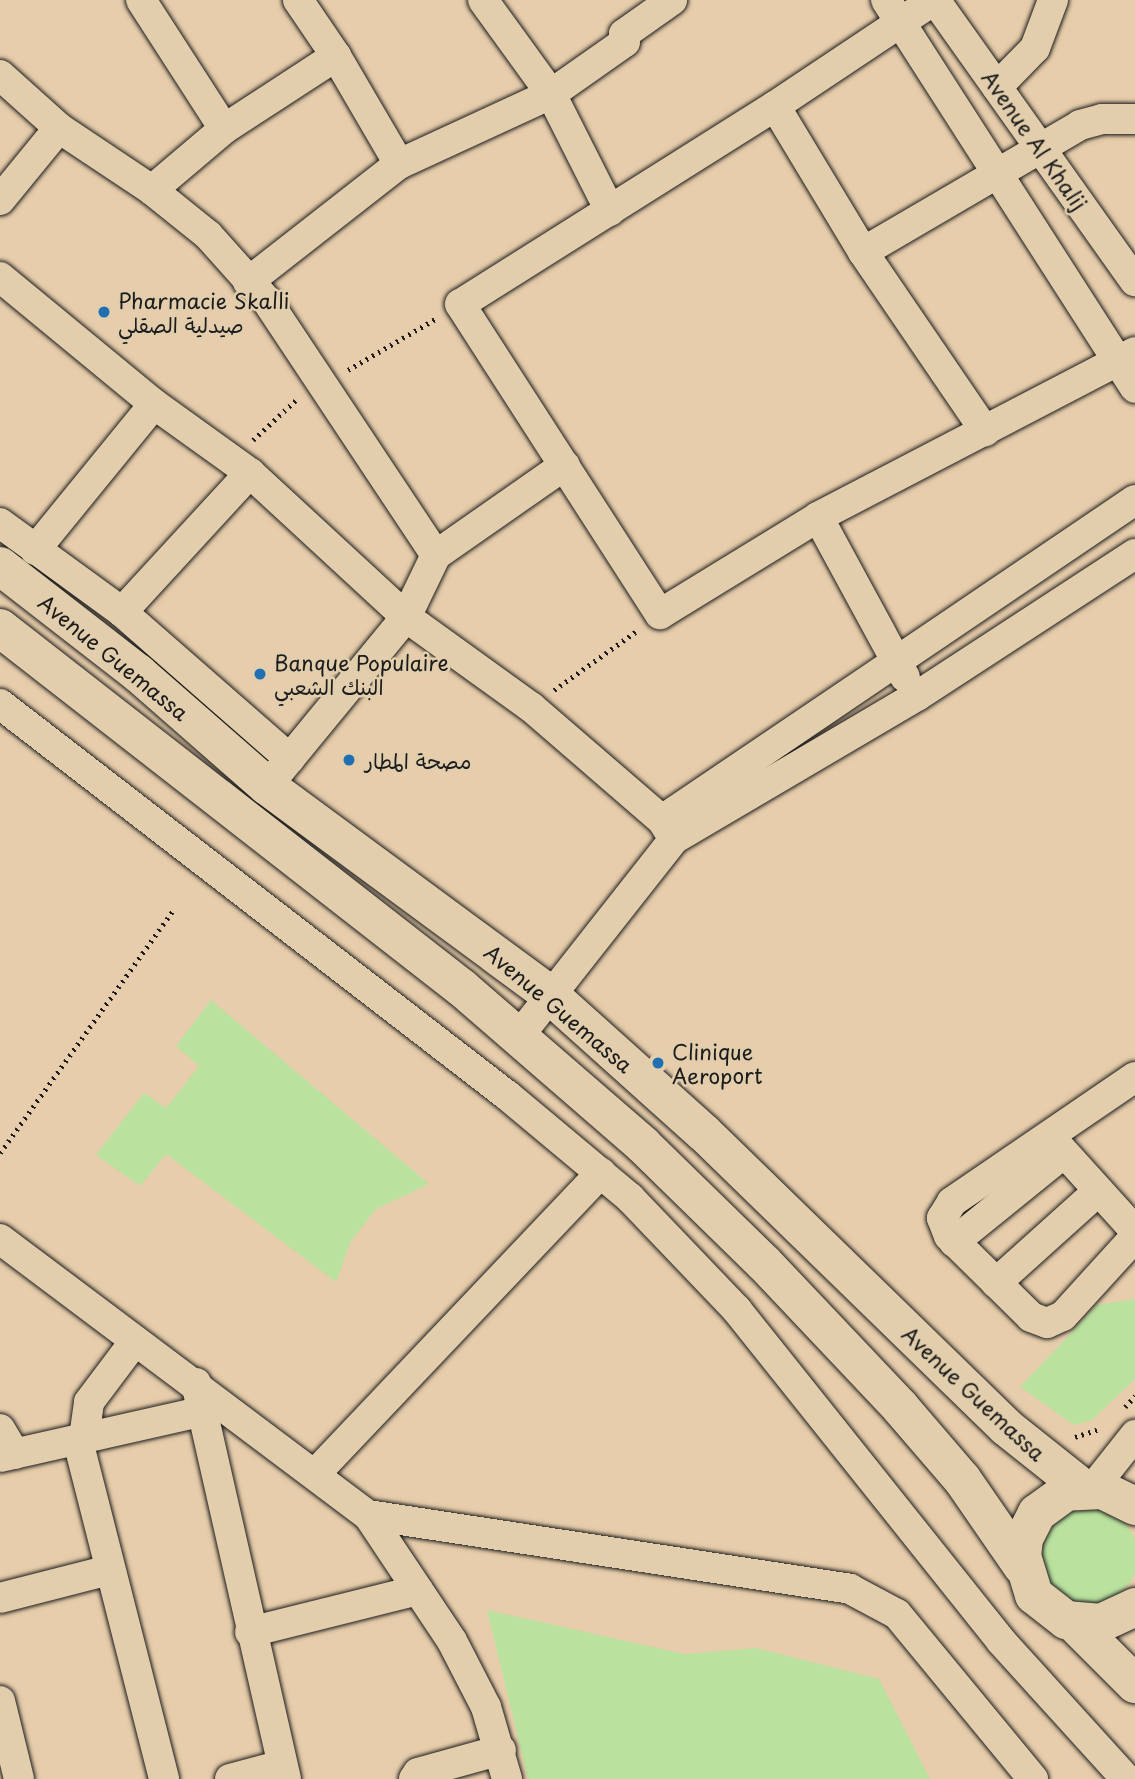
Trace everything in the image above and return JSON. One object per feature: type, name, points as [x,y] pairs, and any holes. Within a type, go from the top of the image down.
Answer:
[{"type":"main road","name":"Avenue Guemassa","points":[[0,566],[138,673],[279,772],[550,995],[704,1133],[1006,1427],[1088,1488],[1119,1495],[1135,1506]]},
{"type":"main road","points":[[0,628],[519,1036],[643,1145],[842,1345],[962,1479],[1022,1566],[1039,1602],[1073,1622],[1135,1684]]},
{"type":"main road","points":[[1022,1566],[1024,1538],[1037,1513],[1058,1496],[1088,1488]]},
{"type":"main road","points":[[1073,1622],[1110,1621],[1135,1606]]},
{"type":"street","points":[[141,0],[224,129]]},
{"type":"street","points":[[298,0],[336,56],[400,164]]},
{"type":"street","points":[[483,0],[551,93],[610,211]]},
{"type":"street","points":[[248,282],[400,164],[551,93],[625,42],[624,34],[672,0]]},
{"type":"street","points":[[934,0],[893,12],[775,106],[460,304],[660,614],[818,517],[1126,355]]},
{"type":"street","name":"Avenue Al Khalij","points":[[934,0],[1135,281]]},
{"type":"street","points":[[997,87],[1035,48],[1053,0]]},
{"type":"street","points":[[893,12],[996,174],[1126,355],[1135,388]]},
{"type":"street","points":[[152,190],[224,129],[336,56]]},
{"type":"street","points":[[0,75],[59,128],[152,190],[208,235],[248,282],[324,384],[436,555]]},
{"type":"street","points":[[775,106],[863,252],[985,431]]},
{"type":"street","points":[[863,252],[1080,125],[1102,119],[1135,119]]},
{"type":"street","points":[[0,200],[59,128]]},
{"type":"street","points":[[5,292],[153,404],[241,466],[406,617],[531,708],[668,829]]},
{"type":"street","points":[[35,550],[153,404]]},
{"type":"street","points":[[0,523],[122,612],[279,772],[406,617],[436,555],[565,465]]},
{"type":"street","points":[[122,612],[241,466]]},
{"type":"street","points":[[519,1036],[668,829],[896,662],[1135,500]]},
{"type":"street","points":[[818,517],[917,696]]},
{"type":"street","points":[[668,829],[917,696],[1135,554]]},
{"type":"street","points":[[0,704],[601,1172],[737,1310],[1001,1641],[1126,1779]]},
{"type":"street","points":[[1135,1077],[1057,1145],[945,1209],[944,1228],[954,1242],[1038,1322],[1055,1321],[1135,1237]]},
{"type":"street","points":[[1057,1145],[1135,1231]]},
{"type":"street","points":[[316,1473],[601,1172]]},
{"type":"street","points":[[996,1283],[1098,1191]]},
{"type":"street","points":[[0,1239],[135,1340],[197,1397],[316,1473],[369,1515],[452,1641],[485,1707],[501,1750],[507,1779]]},
{"type":"street","points":[[135,1340],[89,1402],[81,1439],[109,1570],[164,1779]]},
{"type":"street","points":[[5,1447],[81,1439],[197,1397]]},
{"type":"street","points":[[197,1397],[284,1772],[230,1779]]},
{"type":"street","points":[[1088,1488],[1121,1424]]},
{"type":"street","points":[[369,1515],[850,1589],[897,1614],[1033,1779]]},
{"type":"street","points":[[0,1598],[109,1570]]},
{"type":"street","points":[[250,1632],[418,1590]]},
{"type":"street","points":[[0,1701],[19,1779]]},
{"type":"street","points":[[414,1779],[418,1773],[501,1750]]},
{"type":"path","points":[[241,466],[300,397],[460,304]]},
{"type":"path","points":[[531,708],[660,614]]},
{"type":"path","points":[[0,1153],[174,909]]},
{"type":"path","points":[[1070,1436],[1095,1433],[1121,1424],[1135,1396]]},
{"type":"green space","points":[[211,1000],[429,1184],[376,1209],[351,1241],[336,1282],[166,1154],[140,1186],[96,1155],[144,1093],[166,1108],[199,1066],[176,1046]]},
{"type":"green space","points":[[1135,1299],[1135,1379],[1092,1420],[1074,1425],[1020,1387],[1097,1305]]},
{"type":"green space","points":[[1090,1508],[1109,1511],[1124,1522],[1135,1537],[1138,1556],[1135,1575],[1124,1590],[1109,1601],[1090,1604],[1071,1601],[1056,1590],[1045,1575],[1042,1556],[1045,1537],[1056,1522],[1071,1511]]},
{"type":"green space","points":[[487,1610],[684,1654],[756,1648],[879,1679],[930,1779],[528,1779]]},
{"type":"place","name":"Pharmacie Skalli صيدلية الصقلي","points":[[104,312]]},
{"type":"place","name":"Banque Populaire البنك الشعبي","points":[[260,674]]},
{"type":"place","name":"مصحة المطار","points":[[349,760]]},
{"type":"place","name":"Clinique Aeroport","points":[[658,1063]]}]
